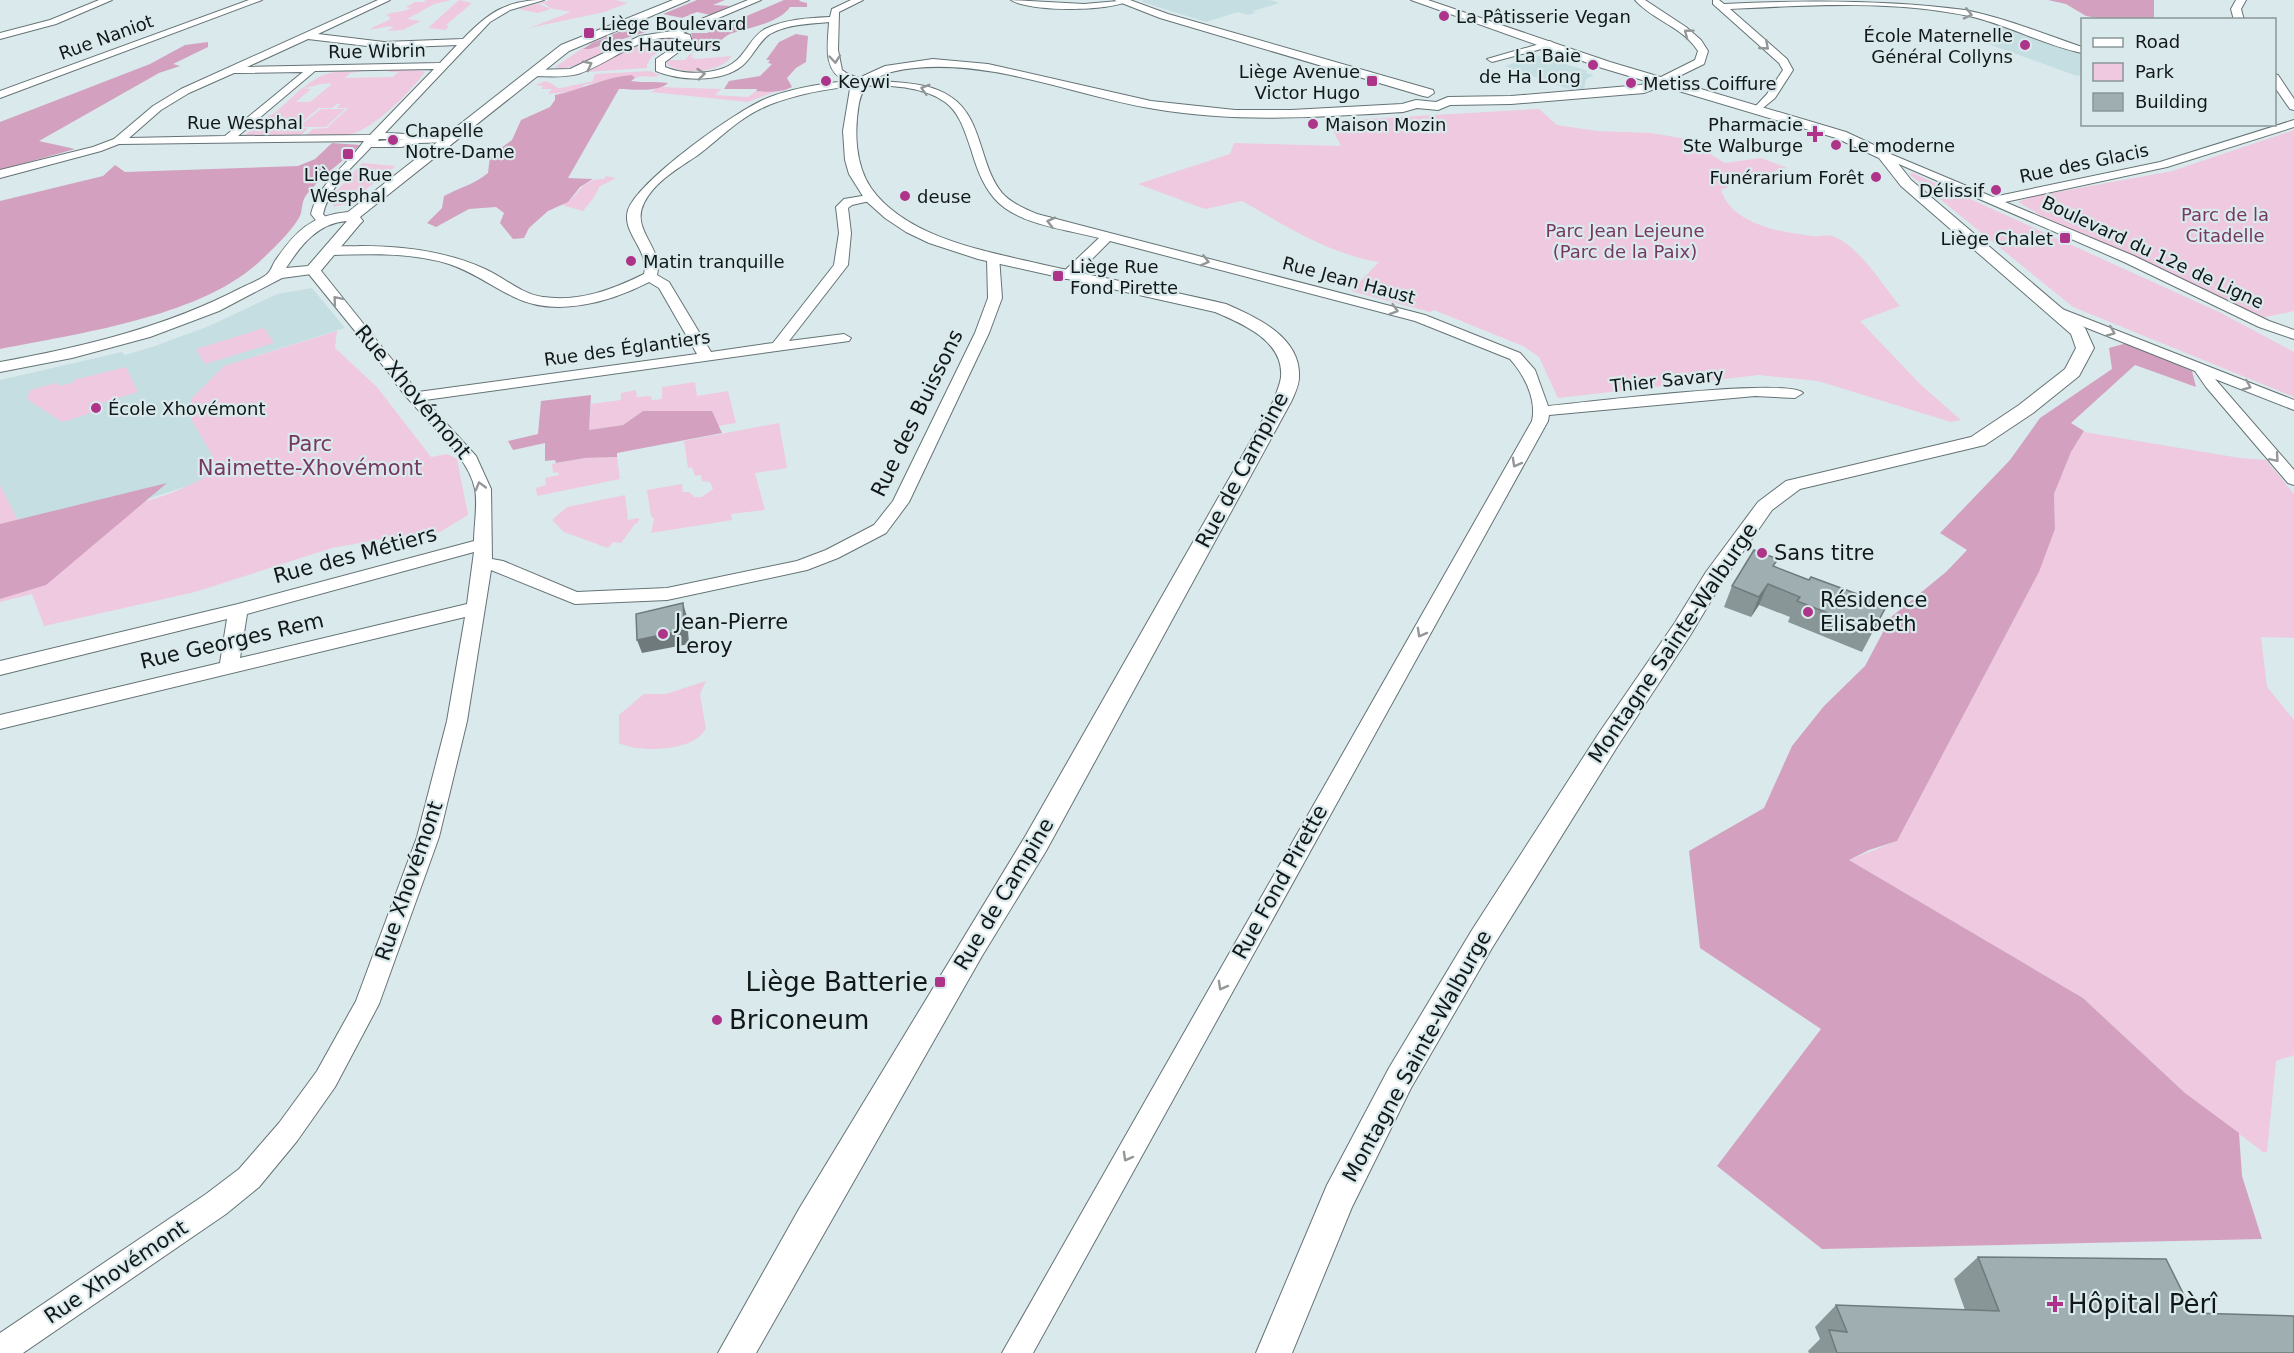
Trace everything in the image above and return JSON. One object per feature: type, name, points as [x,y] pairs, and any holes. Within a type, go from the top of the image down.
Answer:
[{"type":"street","points":[[0,36],[53,22],[107,0]]},
{"type":"street","name":"Rue Naniot","points":[[0,95],[257,0]]},
{"type":"street","points":[[0,174],[98,149],[118,141],[158,108],[184,91],[385,0]]},
{"type":"street","points":[[323,221],[317,214],[321,198],[331,183],[491,16],[512,3],[539,0]]},
{"type":"street","points":[[278,274],[277,270],[282,263],[312,228],[323,221],[352,216],[531,73],[576,42],[683,0]]},
{"type":"street","points":[[531,73],[564,74],[577,71],[636,39],[676,33],[756,0]]},
{"type":"street","points":[[858,0],[835,10],[835,69],[847,79],[861,82]]},
{"type":"street","points":[[1016,0],[1078,8],[1109,5],[1122,0],[1164,16],[1439,95],[1448,101]]},
{"type":"street","points":[[1423,0],[1606,65],[1841,135],[1992,201]]},
{"type":"street","points":[[1389,82],[1414,100],[1438,106],[1448,101],[1475,102],[1644,89],[1700,62],[1703,51],[1697,39],[1640,0]]},
{"type":"street","points":[[2239,18],[2236,9],[2241,0]]},
{"type":"street","points":[[1718,3],[1783,61],[1788,70],[1771,96],[1758,109]]},
{"type":"street","points":[[1718,3],[1869,4],[1934,8],[1980,16],[2081,50]]},
{"type":"street","points":[[676,33],[687,37],[687,42],[660,61],[660,69],[675,75],[705,74],[739,64],[755,41],[769,31],[799,22],[834,19]]},
{"type":"street","points":[[309,36],[384,45],[466,42]]},
{"type":"street","points":[[1492,59],[1550,44]]},
{"type":"street","points":[[650,276],[652,262],[637,231],[633,214],[640,199],[655,181],[754,108],[778,97],[861,82],[897,67],[944,63],[975,65],[1176,109],[1223,115],[1305,115],[1403,108],[1428,93]]},
{"type":"street","name":"Rue Wibrin","points":[[227,70],[443,66]]},
{"type":"street","points":[[227,140],[312,69]]},
{"type":"street","points":[[2276,80],[2294,107]]},
{"type":"street","name":"Rue de Campine","points":[[736,1353],[972,947],[1036,843],[1283,400],[1290,378],[1287,358],[1271,337],[1247,320],[1220,308],[994,260],[924,236],[890,216],[870,197],[855,172],[849,147],[855,90],[861,82]]},
{"type":"street","name":"Rue Jean Haust","points":[[861,82],[915,86],[950,100],[962,116],[993,189],[1005,202],[1033,217],[1420,318],[1508,352],[1524,364],[1542,411]]},
{"type":"street","points":[[2276,116],[2294,122]]},
{"type":"street","name":"Rue des Glacis","points":[[1992,201],[2163,165],[2294,122]]},
{"type":"street","name":"Rue Wesphal","points":[[118,141],[372,140]]},
{"type":"street","points":[[422,140],[447,140]]},
{"type":"street","name":"Montagne Sainte-Walburge","points":[[1274,1353],[1339,1197],[1400,1078],[1482,939],[1608,740],[1742,536],[1765,506],[1793,485],[1978,441],[2026,409],[2073,372],[2085,348],[2079,332],[1906,183],[1884,155]]},
{"type":"street","points":[[779,345],[841,265],[845,233],[842,207],[848,202],[870,197]]},
{"type":"street","name":"Boulevard du 12e de Ligne","points":[[1992,201],[2129,259],[2264,324],[2294,335]]},
{"type":"street","points":[[0,367],[106,345],[205,311],[278,274],[313,270],[355,220],[352,216]]},
{"type":"street","points":[[1067,276],[1108,236]]},
{"type":"street","points":[[331,251],[432,255],[472,268],[523,296],[549,302],[577,301],[603,296],[620,291],[650,276]]},
{"type":"street","name":"Rue des Buissons","points":[[483,554],[497,565],[575,598],[667,594],[801,566],[832,554],[880,529],[901,502],[982,333],[995,298],[994,260]]},
{"type":"street","name":"Rue Xhovémont","points":[[0,1351],[216,1204],[249,1178],[288,1132],[326,1079],[367,1004],[428,837],[457,721],[476,608],[483,554],[483,489],[473,464],[404,386],[395,370],[313,270]]},
{"type":"street","points":[[650,276],[664,285],[706,356]]},
{"type":"street","points":[[2057,311],[2294,405]]},
{"type":"street","points":[[2264,324],[2294,318]]},
{"type":"street","name":"Boulevard du 12e de Ligne","points":[[2264,324],[2276,336],[2294,346]]},
{"type":"street","name":"Rue des Églantiers","points":[[416,397],[779,345],[844,338]]},
{"type":"street","points":[[2199,366],[2211,384],[2294,480]]},
{"type":"street","name":"Thier Savary","points":[[1542,411],[1755,391],[1795,393]]},
{"type":"street","name":"Rue Fond Pirette","points":[[1017,1353],[1534,431],[1542,411]]},
{"type":"street","name":"Rue des Métiers","points":[[0,668],[483,554]]},
{"type":"street","name":"Rue Georges Rem","points":[[0,722],[476,608]]},
{"type":"street","points":[[229,666],[238,610]]},
{"type":"shaded area","points":[[697,0],[725,0],[713,5],[730,6],[710,15],[697,12],[682,18],[663,14]]},
{"type":"shaded area","points":[[784,0],[800,0],[807,3],[807,7],[790,7],[779,17],[730,34],[707,50],[686,52],[681,50],[691,41],[691,33],[707,33]]},
{"type":"shaded area","points":[[1143,0],[1270,0],[1280,3],[1253,11],[1255,13],[1248,15],[1238,12],[1206,22],[1142,2]]},
{"type":"shaded area","points":[[2048,0],[2154,0],[2154,18],[2097,18],[2086,16],[2066,4]]},
{"type":"shaded area","points":[[645,21],[651,24],[649,31],[590,49],[583,49],[592,43]]},
{"type":"shaded area","name":"École Maternelle Général Collyns","points":[[2006,28],[2081,54],[2081,75],[2077,76],[1969,37]]},
{"type":"shaded area","points":[[796,34],[808,36],[806,62],[796,68],[787,78],[792,87],[774,92],[756,91],[757,89],[724,89],[729,81],[760,76],[772,64],[768,63],[770,60],[766,60],[779,42]]},
{"type":"shaded area","points":[[208,42],[208,47],[173,64],[180,66],[159,73],[39,141],[75,149],[0,170],[0,122],[150,64],[185,45]]},
{"type":"shaded area","points":[[1536,55],[1588,71],[1586,73],[1594,75],[1586,79],[1584,89],[1571,90],[1505,66]]},
{"type":"shaded area","points":[[632,75],[635,78],[631,81],[668,83],[651,89],[619,89],[568,178],[593,179],[580,187],[568,202],[548,211],[529,228],[524,238],[513,239],[500,223],[504,213],[496,207],[469,209],[436,227],[427,223],[442,208],[444,196],[488,173],[490,156],[512,140],[521,120],[550,107],[555,100],[555,95],[612,78]]},
{"type":"shaded area","points":[[332,143],[360,145],[307,194],[300,216],[281,241],[233,282],[203,297],[135,321],[0,349],[0,201],[103,176],[115,165],[125,172],[298,166],[315,159]]},
{"type":"shaded area","name":"École Xhovémont","points":[[312,288],[345,328],[224,366],[190,417],[212,455],[215,470],[197,483],[122,507],[21,526],[0,485],[0,380],[122,352],[125,355],[209,326],[277,294]]},
{"type":"shaded area","points":[[2127,343],[2192,371],[2196,387],[2135,365],[2071,423],[2084,431],[2071,452],[2054,494],[2055,529],[2039,572],[1897,841],[1869,850],[1849,860],[2083,998],[2185,1093],[2239,1133],[2242,1176],[2262,1239],[1822,1249],[1717,1166],[1821,1029],[1700,948],[1689,851],[1764,808],[1792,746],[1824,706],[1865,666],[1891,617],[1946,572],[1967,550],[1940,533],[2010,460],[2040,418],[2112,369],[2109,348]]},
{"type":"shaded area","points":[[591,395],[589,430],[623,425],[643,411],[712,411],[722,433],[617,453],[617,457],[585,458],[556,463],[555,460],[545,461],[545,443],[513,450],[508,441],[538,434],[541,401]]},
{"type":"shaded area","points":[[167,483],[46,585],[0,599],[0,524]]},
{"type":"green space","points":[[424,0],[451,0],[434,4],[407,19],[421,21],[403,30],[387,31],[394,27],[369,29],[389,20],[390,17],[386,15],[408,10],[411,8],[406,7],[415,2],[427,2]]},
{"type":"green space","points":[[459,0],[472,3],[446,25],[449,26],[445,30],[428,28]]},
{"type":"green space","points":[[550,0],[616,0],[628,3],[604,12],[529,28],[571,12],[550,8],[544,3],[538,4],[551,9],[538,13],[518,9]]},
{"type":"green space","points":[[673,37],[677,39],[677,42],[652,56],[647,68],[586,72],[640,40]]},
{"type":"green space","points":[[624,40],[580,64],[571,67],[555,67],[583,48],[590,49]]},
{"type":"green space","points":[[693,54],[691,57],[695,59],[732,56],[719,66],[701,71],[682,70],[667,64],[667,60],[685,60]]},
{"type":"green space","points":[[390,70],[425,72],[391,108],[360,131],[340,136],[305,136],[313,129],[327,128],[348,108],[337,108],[340,104],[337,104],[332,108],[319,108],[295,128],[308,128],[300,136],[245,135],[261,121],[266,121],[262,120],[276,112],[302,88],[311,89],[296,102],[310,102],[332,84],[303,88],[319,77],[346,71],[364,71],[350,73],[345,78],[393,77],[398,72],[388,72]]},
{"type":"green space","points":[[650,71],[660,75],[636,78],[626,76],[584,85],[578,91],[548,94],[552,89],[541,89],[543,86],[535,85],[546,81],[560,88],[592,82],[595,74]]},
{"type":"green space","points":[[658,87],[721,89],[715,95],[748,97],[756,91],[774,92],[748,102],[651,92]]},
{"type":"green space","points":[[321,109],[345,109],[326,127],[298,127]]},
{"type":"green space","name":"Parc Jean Lejeune (Parc de la Paix)","points":[[1539,109],[1557,125],[1597,131],[1651,133],[1698,141],[1702,149],[1725,163],[1761,158],[1787,168],[1745,179],[1721,190],[1735,211],[1758,224],[1798,234],[1827,235],[1846,243],[1855,250],[1900,306],[1860,321],[1921,385],[1961,420],[1951,422],[1818,381],[1759,375],[1558,398],[1539,357],[1523,346],[1434,310],[1430,312],[1351,291],[1379,262],[1325,246],[1242,201],[1205,209],[1138,184],[1230,154],[1234,143],[1341,146],[1328,121]]},
{"type":"green space","name":"Parc de la Citadelle","points":[[2294,130],[2294,311],[2261,318],[2137,258],[2043,217],[2018,202],[2031,197],[2172,171]]},
{"type":"green space","points":[[362,163],[396,166],[347,204],[333,207],[333,195]]},
{"type":"green space","points":[[1913,173],[2219,312],[2294,352],[2294,397],[2073,307],[1909,174]]},
{"type":"green space","points":[[606,176],[616,178],[599,187],[583,211],[562,205],[573,198],[584,185],[604,179]]},
{"type":"green space","points":[[264,328],[274,343],[205,364],[196,349]]},
{"type":"green space","name":"Parc Naimette-Xhovémont","points":[[337,331],[335,348],[377,387],[431,457],[447,454],[457,459],[468,515],[440,532],[393,537],[332,548],[195,592],[44,626],[32,594],[0,602],[0,485],[21,526],[148,501],[195,482],[215,470],[212,455],[190,417],[192,398],[224,366]]},
{"type":"green space","points":[[126,367],[138,392],[92,406],[95,412],[62,422],[27,399],[30,390],[57,383],[57,386],[73,383],[73,380]]},
{"type":"green space","points":[[695,382],[697,396],[728,391],[736,423],[718,426],[712,411],[643,411],[623,425],[589,430],[591,404],[621,400],[621,393],[636,390],[637,397],[651,396],[652,400],[662,399],[662,387]]},
{"type":"green space","points":[[779,423],[787,468],[755,473],[765,510],[731,514],[732,520],[651,533],[654,519],[651,516],[647,490],[682,484],[683,492],[689,492],[694,497],[702,497],[713,489],[710,482],[702,481],[701,475],[695,476],[692,467],[688,468],[684,441]]},
{"type":"green space","points":[[2084,432],[2240,458],[2266,460],[2294,494],[2294,638],[2261,637],[2267,687],[2294,720],[2294,1055],[2276,1061],[2267,1152],[2263,1152],[2185,1093],[2083,998],[1849,860],[1897,841],[2039,572],[2055,529],[2054,494],[2071,452]]},
{"type":"green space","points":[[617,457],[620,479],[537,496],[536,488],[546,485],[545,478],[559,475],[558,472],[553,473],[552,464],[585,458]]},
{"type":"green space","points":[[625,495],[628,520],[639,518],[638,523],[621,543],[613,542],[608,548],[564,532],[552,520],[567,507]]},
{"type":"green space","points":[[706,681],[700,694],[706,729],[697,738],[679,746],[658,749],[637,748],[619,743],[619,715],[644,694],[666,694]]},
{"type":"building","points":[[1754,550],[1778,559],[1773,566],[1809,580],[1811,577],[1887,605],[1873,631],[1797,601],[1800,597],[1768,584],[1759,597],[1732,586]]},
{"type":"building","points":[[683,603],[685,630],[637,640],[636,614]]},
{"type":"building","name":"Hôpital Pèrî","points":[[1978,1257],[2166,1259],[2193,1313],[2294,1316],[2294,1353],[1837,1353],[1829,1330],[1847,1332],[1836,1305],[1999,1311]]},
{"type":"place","name":"La Pâtisserie Vegan","points":[[1444,16]]},
{"type":"place","name":"Liège Boulevard des Hauteurs","points":[[589,33]]},
{"type":"place","name":"École Maternelle Général Collyns","points":[[2025,45]]},
{"type":"place","name":"La Baie de Ha Long","points":[[1593,65]]},
{"type":"place","name":"Keywi","points":[[826,81]]},
{"type":"place","name":"Liège Avenue Victor Hugo","points":[[1372,81]]},
{"type":"place","name":"Metiss Coiffure","points":[[1631,83]]},
{"type":"place","name":"Maison Mozin","points":[[1313,124]]},
{"type":"place","name":"Pharmacie Ste Walburge","points":[[1815,134]]},
{"type":"place","name":"Chapelle Notre-Dame","points":[[393,140]]},
{"type":"place","name":"Le moderne","points":[[1836,145]]},
{"type":"place","name":"Liège Rue Wesphal","points":[[348,154]]},
{"type":"place","name":"Funérarium Forêt","points":[[1876,177]]},
{"type":"place","name":"Délissif","points":[[1996,190]]},
{"type":"place","name":"deuse","points":[[905,196]]},
{"type":"place","name":"Liège Chalet","points":[[2065,238]]},
{"type":"place","name":"Matin tranquille","points":[[631,261]]},
{"type":"place","name":"Liège Rue Fond Pirette","points":[[1058,276]]},
{"type":"place","name":"École Xhovémont","points":[[96,408]]},
{"type":"place","name":"Sans titre","points":[[1762,553]]},
{"type":"place","name":"Résidence Elisabeth","points":[[1808,612]]},
{"type":"place","name":"Jean-Pierre Leroy","points":[[663,634]]},
{"type":"place","name":"Liège Batterie","points":[[940,982]]},
{"type":"place","name":"Briconeum","points":[[717,1020]]},
{"type":"place","name":"Hôpital Pèrî","points":[[2055,1304]]}]
